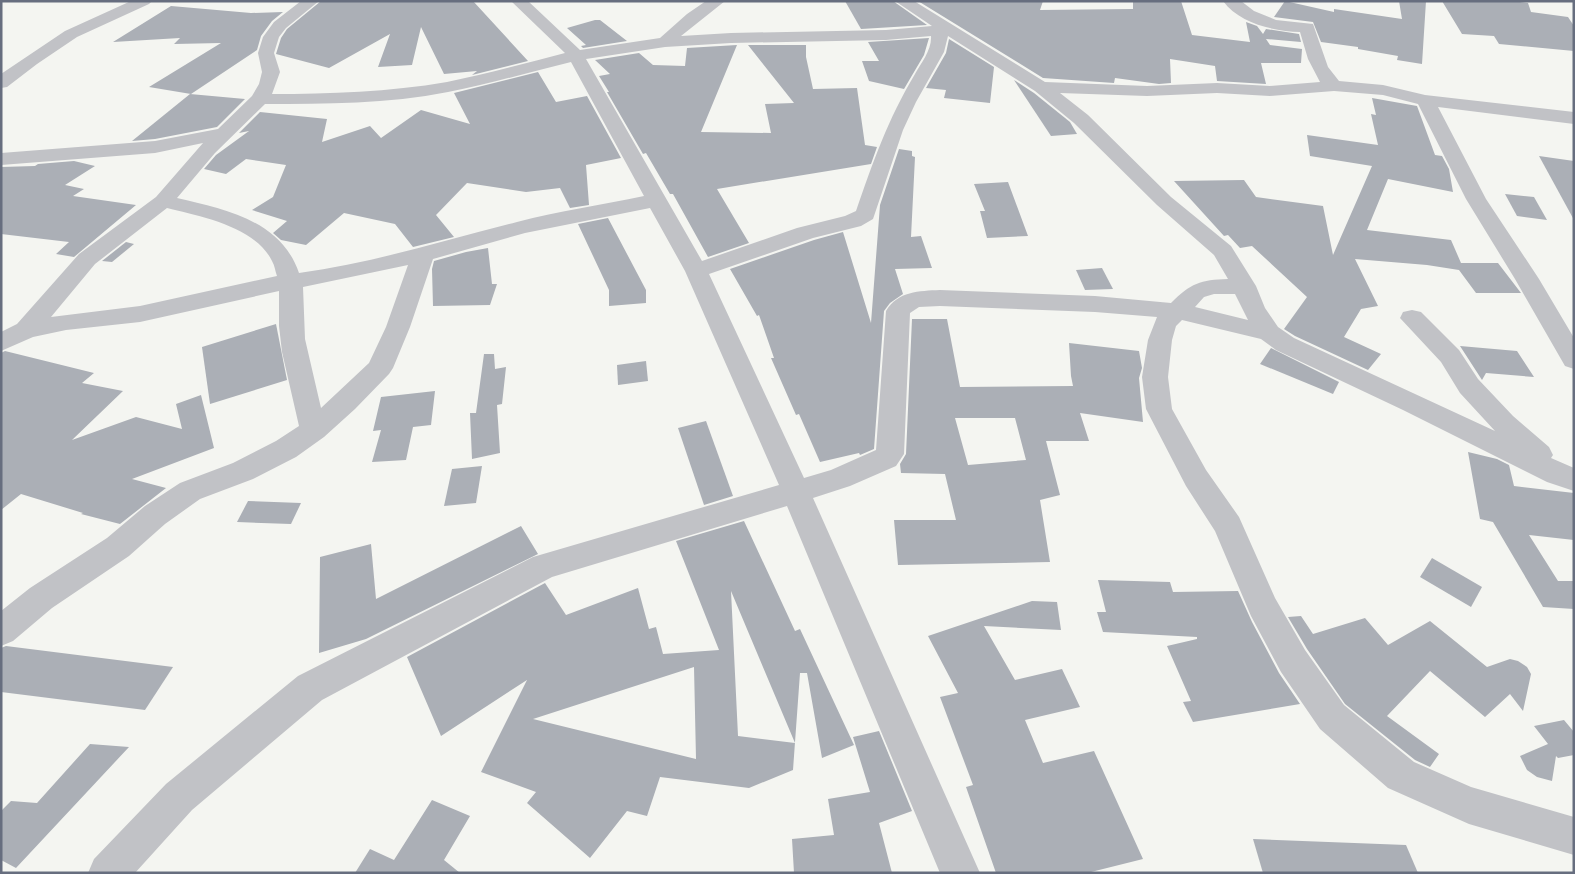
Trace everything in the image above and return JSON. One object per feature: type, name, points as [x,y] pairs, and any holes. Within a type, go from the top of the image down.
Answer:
[{"type":"street","points":[[1,83],[31,60],[71,34],[144,1]]},
{"type":"street","points":[[26,330],[87,259],[164,201],[208,149],[260,99],[268,84],[271,72],[266,53],[271,37],[280,25],[311,1]]},
{"type":"street","points":[[519,1],[570,48],[576,56],[696,271],[796,492],[960,873]]},
{"type":"street","points":[[665,42],[693,17],[717,1]]},
{"type":"street","points":[[903,1],[943,30],[1041,86],[1081,119],[1158,194],[1223,251],[1244,286],[1253,309],[1269,333]]},
{"type":"street","points":[[1231,1],[1265,23],[1306,27],[1323,76],[1334,86]]},
{"type":"street","points":[[260,99],[340,99],[447,87],[576,56],[665,42],[731,38],[886,36],[943,30]]},
{"type":"street","points":[[696,271],[805,233],[853,221],[866,214],[894,130],[907,102],[936,52],[943,30]]},
{"type":"street","points":[[1041,86],[1148,91],[1217,88],[1270,91],[1334,86],[1383,90],[1425,100],[1574,118]]},
{"type":"street","points":[[1425,100],[1476,199],[1527,279],[1574,360]]},
{"type":"street","points":[[1,159],[155,147],[225,133]]},
{"type":"street","points":[[1,343],[26,330],[66,322],[140,314],[290,281],[322,277],[423,255],[522,227],[657,200]]},
{"type":"street","points":[[164,201],[242,223],[274,246],[284,261],[290,281],[291,328],[303,390],[314,430]]},
{"type":"street","points":[[1,631],[41,598],[118,547],[155,515],[190,491],[243,471],[286,449],[314,430],[346,402],[380,368],[398,327],[423,255]]},
{"type":"street","points":[[1244,286],[1212,287],[1196,292],[1187,299],[1166,323],[1160,340],[1155,377],[1159,409],[1196,478],[1228,526],[1262,606],[1293,661],[1332,717],[1401,775],[1469,805],[1574,836]]},
{"type":"street","points":[[108,873],[179,797],[310,688],[544,566],[796,492],[876,464],[890,454],[898,311],[906,302],[940,298],[970,298],[1095,304],[1178,311],[1269,333],[1285,344],[1412,402],[1565,477]]},
{"type":"street","points":[[1412,318],[1450,356],[1469,386],[1503,423],[1565,477]]},
{"type":"building","points":[[321,1],[473,1],[528,61],[472,75],[477,71],[444,74],[421,27],[412,65],[378,67],[390,34],[329,68],[276,54],[281,38],[287,29]]},
{"type":"building","points":[[845,1],[893,1],[927,25],[861,29]]},
{"type":"building","points":[[918,1],[1043,1],[1040,10],[1133,9],[1133,1],[1181,1],[1192,35],[1250,42],[1246,22],[1257,26],[1263,34],[1266,29],[1299,34],[1301,42],[1266,39],[1270,45],[1302,49],[1301,63],[1261,63],[1266,84],[1217,81],[1215,66],[1170,59],[1171,83],[1159,84],[1115,78],[1114,83],[1043,78]]},
{"type":"building","points":[[1285,1],[1334,12],[1334,9],[1402,19],[1399,1],[1426,1],[1422,64],[1397,60],[1398,56],[1358,49],[1358,47],[1321,42],[1313,22],[1274,17]]},
{"type":"building","points":[[1442,1],[1512,1],[1528,3],[1531,12],[1568,17],[1574,26],[1574,51],[1499,44],[1494,36],[1462,34]]},
{"type":"building","points":[[171,6],[251,13],[283,12],[272,21],[261,36],[257,50],[191,94],[149,87],[221,43],[174,44],[180,38],[113,42]]},
{"type":"building","points":[[600,20],[627,41],[583,48],[581,46],[586,45],[567,28]]},
{"type":"building","points":[[929,38],[924,55],[904,89],[869,81],[862,61],[879,61],[868,42]]},
{"type":"building","points":[[949,39],[994,67],[990,103],[944,98],[946,90],[926,88],[946,53]]},
{"type":"building","points":[[737,45],[701,132],[771,133],[765,104],[794,103],[748,45],[806,45],[806,57],[813,89],[857,88],[865,145],[877,147],[871,164],[717,189],[749,243],[708,257],[673,194],[670,194],[646,153],[643,154],[599,76],[610,74],[595,60],[639,53],[653,65],[685,66],[687,48]]},
{"type":"building","points":[[538,72],[556,102],[587,96],[621,158],[586,165],[589,205],[570,208],[560,188],[526,192],[467,183],[436,215],[454,237],[413,247],[395,224],[344,213],[306,245],[281,240],[273,233],[287,221],[252,210],[273,197],[286,165],[246,159],[226,174],[204,169],[216,155],[249,131],[239,133],[260,112],[327,119],[322,142],[370,126],[381,138],[421,110],[470,124],[454,93]]},
{"type":"building","points":[[1014,80],[1034,93],[1070,122],[1077,134],[1051,136]]},
{"type":"building","points":[[190,94],[245,99],[217,127],[155,139],[132,141]]},
{"type":"building","points":[[1372,98],[1417,106],[1435,155],[1442,156],[1449,169],[1453,192],[1388,179],[1367,230],[1451,240],[1461,263],[1498,263],[1521,293],[1476,293],[1459,270],[1427,265],[1355,259],[1378,306],[1361,309],[1344,337],[1381,354],[1368,370],[1284,329],[1307,297],[1252,246],[1240,248],[1228,235],[1224,236],[1174,181],[1244,180],[1256,197],[1323,206],[1333,255],[1372,166],[1310,156],[1307,135],[1378,145],[1371,114],[1376,115]]},
{"type":"building","points":[[899,149],[912,151],[912,156],[915,157],[911,237],[921,236],[932,268],[895,269],[903,294],[890,303],[884,311],[874,449],[860,455],[859,453],[820,462],[799,414],[796,415],[771,358],[774,358],[759,315],[757,316],[730,269],[843,232],[871,323],[880,205]]},
{"type":"building","points":[[1539,156],[1574,161],[1574,220]]},
{"type":"building","points":[[74,161],[95,166],[65,185],[84,189],[73,196],[136,205],[74,257],[56,254],[69,242],[1,234],[1,167],[35,166],[38,164]]},
{"type":"building","points":[[1008,182],[1028,236],[987,238],[980,211],[985,211],[974,184]]},
{"type":"building","points":[[1505,194],[1534,197],[1547,220],[1517,216]]},
{"type":"building","points":[[608,218],[646,290],[646,303],[609,306],[609,290],[578,224]]},
{"type":"building","points":[[126,242],[134,244],[112,262],[102,261]]},
{"type":"building","points":[[488,248],[492,284],[497,284],[490,305],[433,306],[432,269],[434,261]]},
{"type":"building","points":[[1102,268],[1113,289],[1085,290],[1076,270]]},
{"type":"building","points":[[912,319],[947,319],[960,387],[1073,386],[1069,343],[1139,351],[1142,368],[1139,378],[1143,422],[1080,413],[1089,441],[1046,441],[1060,495],[1040,500],[1050,562],[898,565],[894,520],[956,520],[945,474],[901,473],[900,464],[906,454]],"holes":[[[955,418],[1015,418],[1026,460],[968,465]]]},
{"type":"building","points":[[276,324],[287,380],[210,404],[202,347]]},
{"type":"building","points":[[1460,346],[1517,351],[1534,377],[1486,373],[1482,380]]},
{"type":"building","points":[[1271,348],[1339,382],[1333,394],[1260,364]]},
{"type":"building","points":[[5,351],[94,373],[82,383],[123,391],[72,440],[136,417],[182,429],[176,404],[201,395],[214,448],[132,479],[166,488],[120,524],[81,514],[83,513],[21,494],[1,510],[1,353]]},
{"type":"building","points":[[484,354],[494,354],[495,369],[506,367],[502,404],[497,405],[500,453],[472,459],[470,413],[476,413]]},
{"type":"building","points":[[646,361],[648,381],[618,385],[617,365]]},
{"type":"building","points":[[435,391],[431,425],[413,427],[406,460],[372,462],[381,430],[373,431],[381,397]]},
{"type":"building","points":[[706,421],[733,496],[704,505],[678,428]]},
{"type":"building","points":[[1468,452],[1497,459],[1509,465],[1514,486],[1574,493],[1574,540],[1529,535],[1558,581],[1574,581],[1574,609],[1543,607],[1493,522],[1480,519]]},
{"type":"building","points":[[482,466],[476,503],[444,506],[452,469]]},
{"type":"building","points":[[248,501],[301,503],[291,524],[237,522]]},
{"type":"building","points":[[744,521],[795,631],[800,629],[854,745],[822,758],[807,673],[800,673],[795,743],[793,770],[749,788],[660,777],[647,816],[627,811],[590,858],[527,803],[536,792],[481,772],[527,680],[441,736],[407,657],[545,583],[566,615],[638,588],[649,629],[656,627],[663,654],[719,650],[676,541]],"holes":[[[731,591],[795,743],[738,736]],[[694,667],[696,759],[533,719]]]},
{"type":"building","points":[[521,526],[538,554],[366,639],[319,653],[320,557],[371,544],[376,599]]},
{"type":"building","points":[[1432,558],[1482,587],[1471,607],[1420,577]]},
{"type":"building","points":[[1098,580],[1170,582],[1173,592],[1238,591],[1279,673],[1300,704],[1193,722],[1183,702],[1191,701],[1167,646],[1197,639],[1197,637],[1103,632],[1097,612],[1106,612]]},
{"type":"building","points":[[1032,601],[1057,602],[1061,630],[984,626],[1015,680],[1062,669],[1080,707],[1025,720],[1043,763],[1094,751],[1143,859],[1087,873],[996,873],[966,787],[973,785],[940,697],[958,693],[928,636]]},
{"type":"building","points":[[1301,616],[1313,634],[1365,618],[1388,645],[1430,621],[1487,667],[1510,659],[1518,661],[1527,667],[1531,674],[1523,711],[1510,694],[1485,717],[1430,671],[1387,716],[1439,754],[1430,767],[1415,760],[1345,704],[1307,649],[1288,617]]},
{"type":"building","points":[[6,646],[173,667],[145,710],[1,692],[1,648]]},
{"type":"building","points":[[1564,720],[1574,732],[1574,755],[1558,758],[1556,756],[1552,781],[1537,777],[1527,770],[1520,756],[1548,744],[1534,726]]},
{"type":"building","points":[[879,731],[912,811],[879,823],[892,873],[794,873],[792,839],[834,835],[828,799],[870,792],[853,737]]},
{"type":"building","points":[[90,744],[129,747],[16,868],[1,860],[1,811],[11,801],[37,803]]},
{"type":"building","points":[[432,800],[470,816],[444,860],[460,873],[355,873],[370,849],[394,860]]},
{"type":"building","points":[[1253,839],[1406,845],[1418,873],[1263,873]]}]
